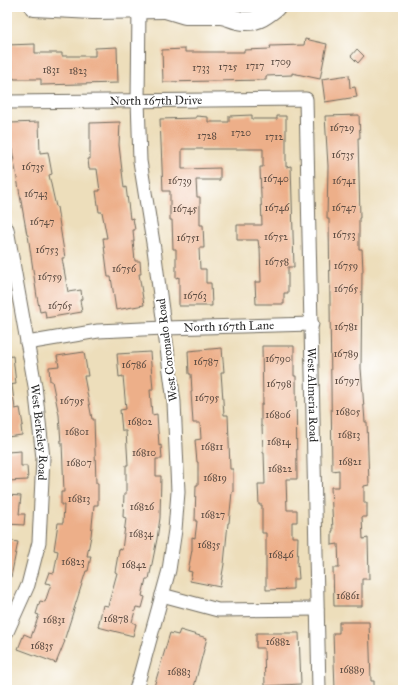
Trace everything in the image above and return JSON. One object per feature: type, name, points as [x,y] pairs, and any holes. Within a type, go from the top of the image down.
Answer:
[{"type":"street","points":[[34,7],[93,10],[167,8],[185,15],[225,11],[237,20],[249,22],[258,20],[276,7]]},
{"type":"street","name":"West Coronado Road","points":[[136,690],[169,570],[175,530],[178,492],[174,402],[165,328],[140,161],[138,100],[139,8]]},
{"type":"street","name":"North 167th Drive","points":[[7,102],[306,99]]},
{"type":"street","name":"West Almeria Road","points":[[306,99],[319,690]]},
{"type":"street","name":"West Berkeley Road","points":[[7,229],[35,386],[43,458],[42,509],[39,542],[28,585],[7,632]]},
{"type":"street","name":"North 167th Lane","points":[[27,343],[98,331],[312,324]]},
{"type":"street","points":[[162,595],[218,610],[317,608]]},
{"type":"building","points":[[305,39],[327,44],[320,79],[292,73],[292,75],[266,76],[266,80],[163,82],[162,50],[185,49],[185,52],[244,52],[244,50],[271,49],[270,46],[304,45]]},
{"type":"building","points":[[35,44],[35,53],[62,53],[62,56],[95,56],[95,48],[117,47],[118,83],[41,85],[41,79],[7,78],[7,45]]},
{"type":"building","points":[[357,49],[364,56],[358,63],[351,56]]},
{"type":"building","points":[[349,75],[350,88],[355,87],[357,97],[325,102],[322,79]]},
{"type":"building","points":[[252,115],[252,119],[277,119],[277,116],[286,116],[286,167],[291,166],[294,267],[288,267],[288,293],[284,293],[284,304],[256,304],[255,282],[261,282],[260,247],[258,240],[237,240],[237,225],[262,225],[260,167],[263,167],[263,149],[182,149],[182,169],[220,168],[220,180],[196,180],[197,197],[200,197],[200,225],[203,225],[204,248],[199,248],[200,269],[206,269],[206,283],[211,283],[212,306],[179,306],[179,277],[176,278],[176,249],[173,249],[172,220],[170,220],[170,191],[163,191],[160,119],[196,118],[196,116],[208,117],[208,122],[229,122],[229,116]]},
{"type":"building","points":[[359,115],[359,249],[362,249],[363,272],[361,368],[365,422],[367,422],[369,485],[364,486],[364,503],[367,503],[367,517],[362,517],[363,539],[368,538],[369,579],[362,579],[362,606],[334,606],[333,568],[339,568],[338,544],[332,545],[333,531],[331,487],[339,487],[339,470],[332,471],[329,219],[327,219],[328,166],[325,116]]},
{"type":"building","points":[[39,122],[40,153],[48,152],[52,174],[49,175],[57,207],[65,258],[62,258],[68,292],[81,290],[82,299],[80,300],[82,312],[46,318],[45,311],[40,312],[37,297],[28,235],[11,144],[10,123]]},
{"type":"building","points":[[120,122],[119,145],[124,188],[126,187],[130,219],[133,218],[135,230],[133,230],[133,241],[135,261],[140,261],[141,274],[139,274],[144,305],[116,310],[111,277],[108,277],[103,238],[107,238],[102,212],[99,212],[96,191],[100,191],[97,169],[89,169],[88,159],[90,159],[90,123]]},
{"type":"building","points":[[262,346],[294,346],[294,376],[296,376],[297,479],[286,479],[287,510],[297,510],[297,522],[292,522],[292,537],[298,537],[297,567],[298,566],[299,579],[293,579],[293,589],[266,590],[266,533],[262,533],[262,505],[259,505],[258,484],[265,484],[261,426],[261,404],[263,404]]},
{"type":"building","points":[[222,348],[224,372],[221,372],[224,415],[228,415],[230,469],[233,469],[233,492],[220,587],[190,581],[192,572],[188,571],[192,550],[192,537],[195,538],[197,521],[195,521],[198,462],[195,440],[201,439],[200,423],[193,423],[191,374],[189,374],[188,351]]},
{"type":"building","points":[[84,352],[88,376],[84,376],[92,419],[94,419],[98,505],[94,505],[91,536],[87,556],[91,556],[88,571],[86,571],[65,641],[56,663],[18,649],[24,634],[31,637],[39,615],[36,614],[40,601],[45,602],[51,584],[45,583],[49,572],[54,573],[58,551],[54,550],[58,523],[63,523],[64,505],[61,505],[61,492],[64,492],[62,443],[59,415],[52,381],[50,381],[49,367],[59,366],[57,356]]},
{"type":"building","points":[[150,352],[153,390],[150,390],[152,415],[157,414],[159,446],[161,445],[162,459],[156,459],[156,476],[161,476],[160,518],[149,579],[146,579],[142,596],[145,597],[142,608],[136,607],[132,622],[136,624],[133,636],[98,627],[103,605],[108,606],[117,573],[115,572],[119,549],[122,550],[126,518],[123,517],[124,494],[126,494],[126,465],[128,465],[126,431],[122,431],[120,410],[126,409],[123,376],[119,377],[117,354]]},
{"type":"building","points":[[13,356],[16,384],[7,385],[7,357]]},
{"type":"building","points":[[7,385],[12,385],[15,409],[20,408],[23,425],[21,426],[22,435],[7,437]]},
{"type":"building","points":[[21,451],[21,466],[27,466],[28,480],[7,481],[7,452]]},
{"type":"building","points":[[7,495],[21,496],[19,514],[25,514],[24,525],[7,524]]},
{"type":"building","points":[[7,540],[18,542],[11,577],[7,577]]},
{"type":"building","points":[[339,622],[369,622],[371,681],[374,681],[374,690],[335,690],[333,633],[339,633]]},
{"type":"building","points":[[180,630],[207,638],[194,687],[191,687],[191,690],[153,690],[170,633],[178,635]]},
{"type":"building","points":[[256,633],[299,633],[301,684],[265,686],[264,648],[256,648]]}]
